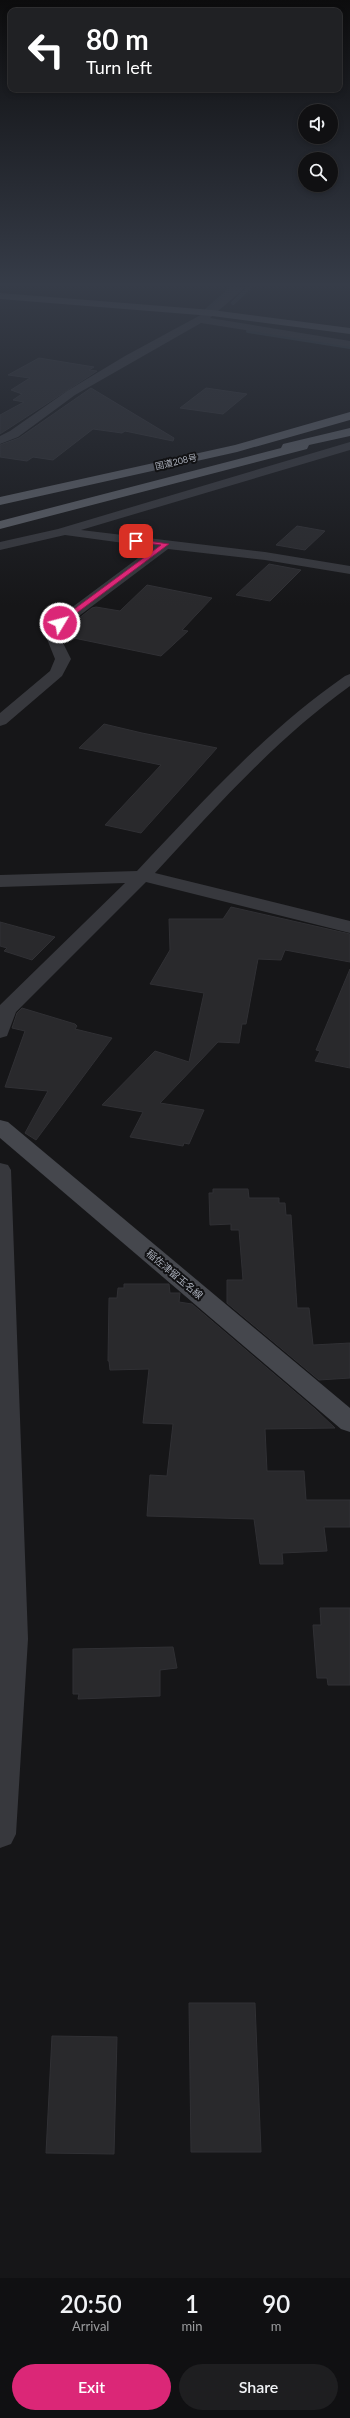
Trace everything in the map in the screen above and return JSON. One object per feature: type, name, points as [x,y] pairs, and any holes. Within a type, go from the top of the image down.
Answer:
[{"type":"highway","name":"国道208号","points":[[0,501],[237,448],[279,434],[350,416]]},
{"type":"highway","name":"国道208号","points":[[0,505],[159,476],[327,439],[350,432]]},
{"type":"highway","points":[[0,491],[148,463],[279,434]]},
{"type":"highway","points":[[0,525],[283,452],[327,439]]},
{"type":"main road","name":"稲佐津留玉名線","points":[[0,1127],[350,1422]]},
{"type":"street","points":[[0,440],[14,434],[71,393]]},
{"type":"street","points":[[0,546],[61,532],[350,446]]},
{"type":"street","points":[[61,532],[265,556],[350,570]]},
{"type":"street","points":[[0,721],[57,673],[63,659],[54,639],[60,623],[166,544]]},
{"type":"street","points":[[0,1032],[6,1010],[143,876],[228,784],[292,724],[350,679]]},
{"type":"street","points":[[0,881],[110,879],[143,876],[350,928]]},
{"type":"street","points":[[0,1170],[13,1639],[0,1834]]},
{"type":"building","points":[[20,393],[63,393],[0,434],[0,415],[24,402],[13,400],[22,394]]},
{"type":"building","points":[[83,393],[100,393],[174,438],[173,441],[125,431],[122,433],[93,429],[53,460],[33,457],[27,461],[0,457],[0,445],[19,438]]},
{"type":"building","points":[[199,393],[247,394],[223,414],[180,408]]},
{"type":"building","points":[[297,526],[325,531],[305,550],[276,545]]},
{"type":"building","points":[[269,564],[301,570],[270,601],[236,595]]},
{"type":"building","points":[[147,585],[212,598],[182,630],[188,631],[161,656],[64,636],[68,627],[92,608],[96,607],[120,611]]},
{"type":"building","points":[[104,724],[217,748],[141,833],[105,825],[161,765],[79,748]]},
{"type":"building","points":[[231,907],[350,934],[350,962],[285,950],[281,960],[258,959],[246,1024],[242,1024],[239,1043],[218,1042],[160,1103],[204,1110],[189,1144],[184,1143],[183,1146],[130,1137],[143,1112],[102,1105],[155,1051],[189,1062],[204,993],[150,984],[170,950],[169,919],[223,919]]},
{"type":"building","points":[[0,922],[55,937],[32,960],[4,951],[7,948],[0,946]]},
{"type":"building","points":[[350,969],[350,1068],[315,1061],[320,1051],[316,1050]]},
{"type":"building","points":[[22,1008],[75,1024],[77,1026],[75,1029],[112,1038],[36,1140],[25,1133],[48,1091],[5,1087],[25,1031],[12,1028],[17,1013]]},
{"type":"building","points":[[213,1189],[248,1189],[249,1198],[279,1198],[279,1203],[285,1203],[286,1215],[291,1215],[297,1308],[309,1308],[313,1345],[350,1343],[350,1378],[319,1380],[227,1303],[227,1280],[243,1280],[239,1230],[231,1230],[231,1224],[210,1225],[209,1193],[213,1193]]},
{"type":"building","points":[[124,1284],[169,1284],[170,1293],[180,1293],[179,1302],[192,1304],[315,1409],[335,1428],[265,1429],[267,1471],[304,1471],[306,1500],[350,1500],[350,1527],[324,1527],[327,1551],[282,1553],[283,1564],[260,1564],[254,1519],[147,1516],[150,1475],[167,1476],[173,1424],[143,1423],[149,1369],[110,1370],[108,1361],[109,1298],[117,1298],[118,1288],[124,1288]]},
{"type":"building","points":[[320,1608],[350,1608],[350,1685],[328,1685],[327,1678],[317,1678],[313,1625],[321,1625]]},
{"type":"building","points":[[173,1647],[177,1668],[160,1670],[160,1696],[78,1699],[79,1694],[73,1694],[73,1649]]},
{"type":"building","points":[[189,2003],[255,2003],[261,2152],[191,2152]]},
{"type":"building","points":[[52,2036],[117,2037],[114,2154],[46,2153]]},
{"type":"route","points":[[60,623],[166,544],[136,541]]}]
